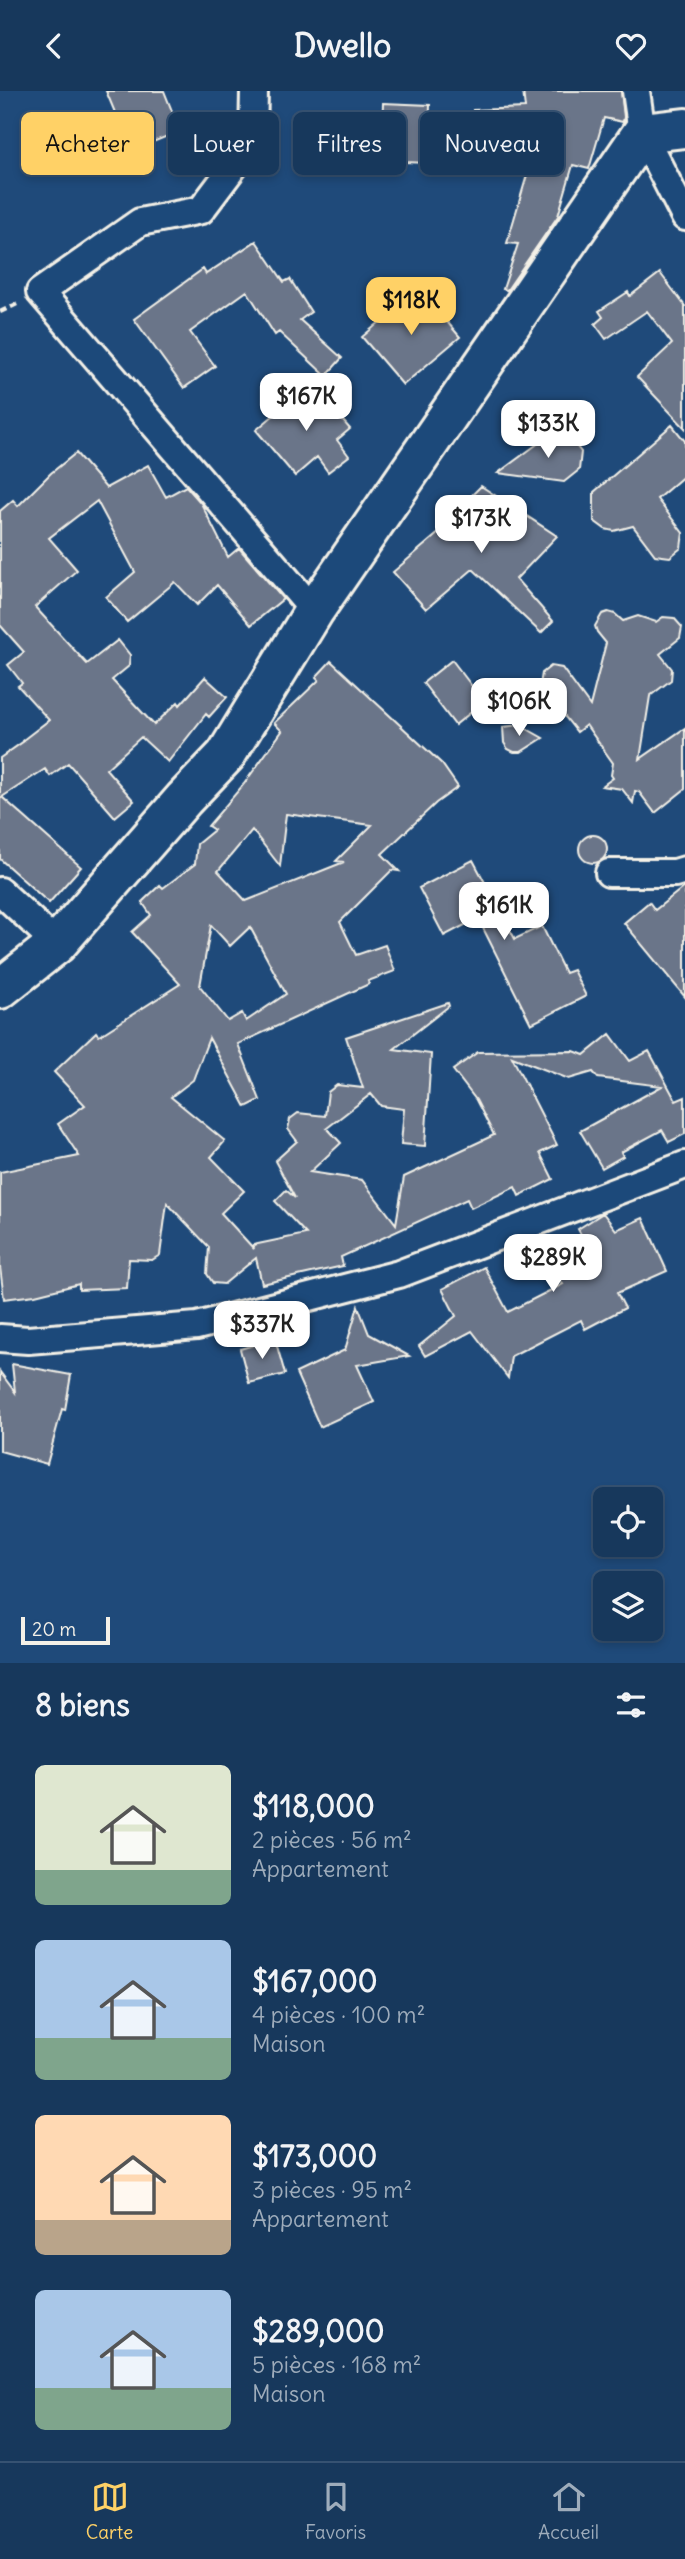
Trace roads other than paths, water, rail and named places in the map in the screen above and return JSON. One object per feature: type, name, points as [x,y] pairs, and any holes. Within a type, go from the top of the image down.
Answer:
[{"type":"main road","points":[[0,989],[57,944],[226,755],[314,611],[642,133],[685,128]]},
{"type":"street","points":[[254,91],[253,141],[201,211],[140,222],[40,292],[314,611]]},
{"type":"street","points":[[636,91],[642,133],[685,217]]},
{"type":"street","points":[[609,873],[675,873],[685,870]]},
{"type":"street","points":[[0,891],[57,944]]},
{"type":"street","points":[[0,1338],[41,1339],[197,1326],[399,1275],[685,1165]]}]
